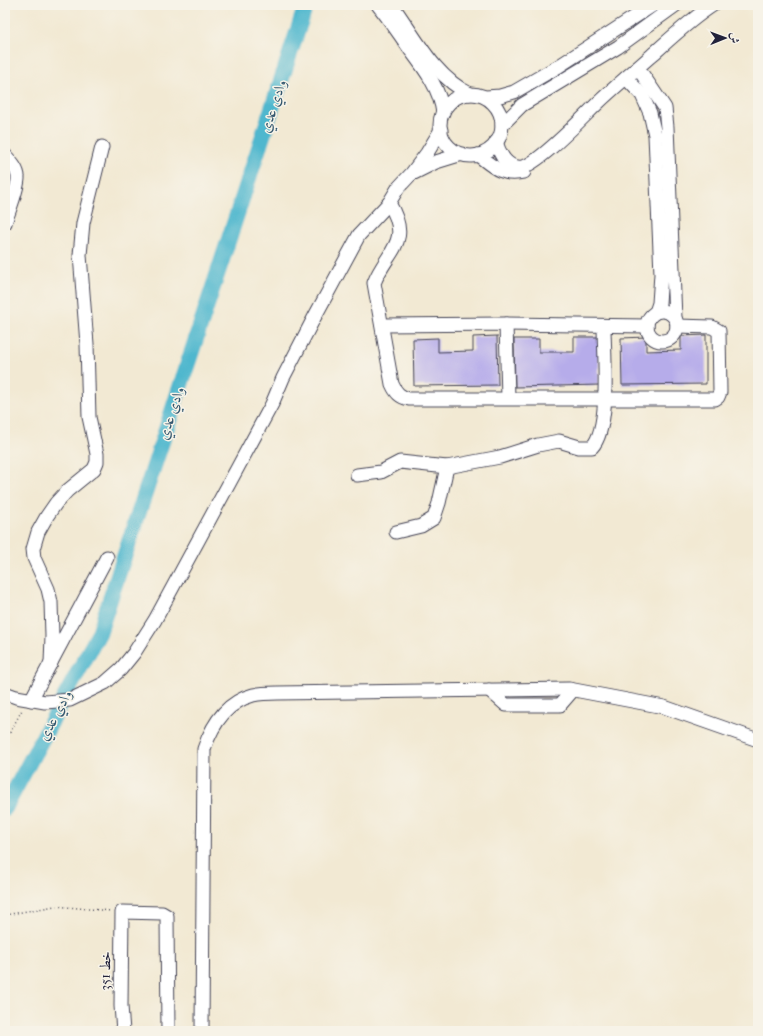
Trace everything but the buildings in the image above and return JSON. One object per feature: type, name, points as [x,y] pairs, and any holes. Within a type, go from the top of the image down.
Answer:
[{"type":"street","points":[[378,5],[422,56],[446,78],[470,94]]},
{"type":"street","points":[[5,693],[29,700],[45,702],[70,700],[105,683],[121,670],[155,620],[272,404],[342,265],[359,235],[389,203],[398,188],[412,174],[441,130],[443,113],[442,104],[422,56],[392,5]]},
{"type":"street","points":[[486,97],[500,96],[514,92],[559,66],[653,5]]},
{"type":"street","points":[[502,125],[522,105],[618,47],[676,5]]},
{"type":"street","points":[[496,142],[502,158],[507,163],[513,166],[527,166],[549,150],[670,39],[713,5]]},
{"type":"street","points":[[389,203],[396,214],[399,234],[396,247],[379,271],[374,284],[392,384],[395,391],[399,395],[409,399],[605,398],[713,400],[718,397],[720,392],[719,331],[712,327],[676,322],[668,312],[664,311],[656,312],[649,318],[647,331],[652,338],[656,340],[668,340],[675,334],[676,322],[665,108],[638,68]]},
{"type":"street","points":[[626,78],[642,95],[650,113],[655,136],[660,274],[656,312]]},
{"type":"street","points":[[441,130],[448,145],[454,150],[462,154],[478,155],[485,152],[496,142],[502,125],[498,109],[493,102],[478,94],[461,95],[453,99],[443,113]]},
{"type":"street","points":[[50,663],[52,636],[51,602],[48,589],[34,558],[33,549],[38,532],[56,503],[94,469],[97,462],[97,454],[89,417],[87,344],[80,255],[83,223],[102,147]]},
{"type":"street","points":[[478,155],[499,170],[508,174],[517,174],[526,172],[534,166],[549,150]]},
{"type":"street","points":[[412,174],[436,162],[462,154]]},
{"type":"street","points":[[5,155],[14,166],[18,177],[16,190],[5,223]]},
{"type":"street","points":[[382,325],[506,324],[647,326]]},
{"type":"street","points":[[506,324],[508,398]]},
{"type":"street","points":[[357,475],[381,472],[400,462],[447,467],[500,457],[538,445],[560,441],[579,447],[592,447],[597,442],[601,427],[605,398],[604,326]]},
{"type":"street","points":[[396,532],[421,526],[434,518],[447,467]]},
{"type":"street","points":[[29,700],[107,557]]},
{"type":"street","points":[[202,1031],[203,758],[208,737],[219,718],[234,704],[252,695],[262,694],[573,690],[664,707],[758,740]]},
{"type":"street","points":[[122,912],[162,913],[166,916],[168,1031]]},
{"type":"street","name":"خط 351","points":[[122,912],[122,1031]]},
{"type":"path","points":[[5,756],[7,738],[29,700]]},
{"type":"path","points":[[5,915],[55,906],[122,912]]},
{"type":"waterway","name":"وادي عدي","points":[[5,808],[99,633],[306,5]]}]
